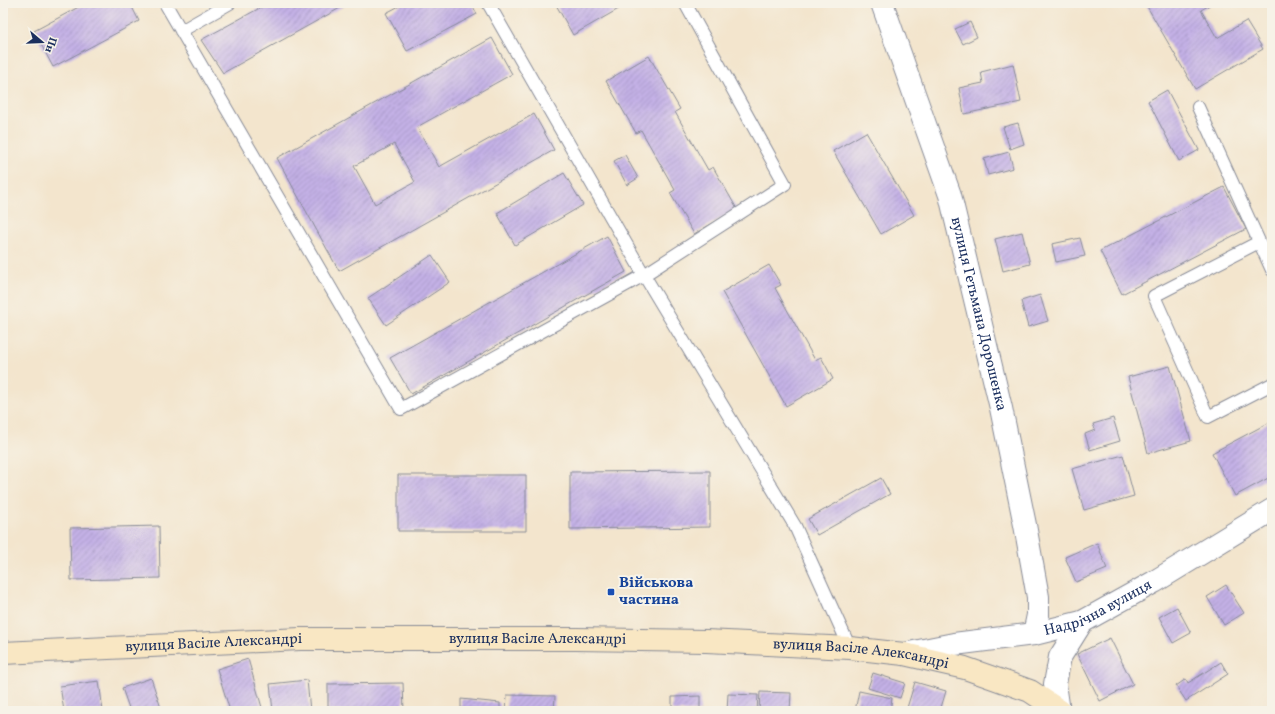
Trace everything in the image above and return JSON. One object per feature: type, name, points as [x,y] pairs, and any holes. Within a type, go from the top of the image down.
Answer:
[{"type":"main road","name":"вулиця Васіле Александрі","points":[[3,653],[300,639],[576,639],[706,641],[850,648],[904,654],[965,668],[1030,691],[1059,711]]},
{"type":"street","name":"вулиця Гетьмана Дорошенка","points":[[882,3],[948,188],[954,210],[1001,408],[1025,525],[1038,597],[1038,615],[1034,634]]},
{"type":"street","name":"Надрічна вулиця","points":[[904,654],[954,644],[1034,634],[1082,622],[1154,582],[1272,510]]},
{"type":"street","points":[[1059,711],[1055,684],[1060,657],[1082,622]]},
{"type":"lane","points":[[165,3],[401,410],[644,275],[785,184],[685,3]]},
{"type":"lane","points":[[181,31],[230,3]]},
{"type":"lane","points":[[488,3],[644,275],[795,526],[850,648]]},
{"type":"lane","points":[[1198,107],[1272,270]]},
{"type":"lane","points":[[1259,242],[1154,296],[1208,417],[1272,384]]},
{"type":"building","points":[[86,3],[130,3],[139,21],[53,67],[34,31]]},
{"type":"building","points":[[269,3],[349,3],[223,73],[201,40]]},
{"type":"building","points":[[405,3],[471,3],[477,14],[407,51],[386,13]]},
{"type":"building","points":[[555,3],[620,3],[622,7],[573,35]]},
{"type":"building","points":[[1145,3],[1213,3],[1201,10],[1217,38],[1246,21],[1263,49],[1195,89]]},
{"type":"building","points":[[970,22],[977,37],[963,44],[955,29]]},
{"type":"building","points":[[492,38],[512,74],[417,127],[439,167],[534,114],[554,150],[339,271],[277,158]],"holes":[[[394,144],[415,182],[375,204],[354,166]]]},
{"type":"building","points":[[649,56],[680,109],[675,112],[708,170],[713,167],[737,209],[694,234],[670,193],[675,190],[641,130],[636,133],[606,81]]},
{"type":"building","points":[[1013,64],[1021,102],[964,114],[959,88],[983,83],[981,72]]},
{"type":"building","points":[[1167,90],[1199,150],[1179,161],[1148,101]]},
{"type":"building","points":[[1018,123],[1024,144],[1010,149],[1003,127]]},
{"type":"building","points":[[866,132],[914,215],[881,234],[833,151]]},
{"type":"building","points":[[1009,152],[1013,168],[988,175],[984,159]]},
{"type":"building","points":[[625,155],[638,178],[627,185],[614,161]]},
{"type":"building","points":[[564,173],[583,205],[515,245],[497,213]]},
{"type":"building","points":[[1224,187],[1246,229],[1122,294],[1100,251]]},
{"type":"building","points":[[1022,232],[1030,264],[1003,271],[995,239]]},
{"type":"building","points":[[607,236],[626,272],[411,394],[390,358]]},
{"type":"building","points":[[1080,238],[1085,256],[1056,262],[1052,244]]},
{"type":"building","points":[[432,255],[450,282],[386,325],[368,298]]},
{"type":"building","points":[[769,265],[781,285],[775,288],[815,360],[821,357],[833,379],[786,406],[722,292]]},
{"type":"building","points":[[1040,295],[1048,321],[1028,327],[1021,301]]},
{"type":"building","points":[[1170,366],[1191,441],[1148,453],[1128,377]]},
{"type":"building","points":[[1113,418],[1120,441],[1090,450],[1085,434],[1095,430],[1093,424]]},
{"type":"building","points":[[1272,421],[1272,476],[1235,496],[1212,453]]},
{"type":"building","points":[[1123,455],[1134,496],[1084,510],[1072,469]]},
{"type":"building","points":[[710,471],[710,527],[570,529],[570,472]]},
{"type":"building","points":[[398,475],[526,475],[526,531],[398,531]]},
{"type":"building","points":[[881,478],[890,494],[817,535],[808,519]]},
{"type":"building","points":[[159,526],[160,578],[71,580],[70,528]]},
{"type":"building","points":[[1097,543],[1107,569],[1076,582],[1065,557]]},
{"type":"building","points":[[1226,585],[1244,613],[1224,625],[1207,597]]},
{"type":"building","points":[[1177,607],[1191,633],[1173,643],[1159,617]]},
{"type":"building","points":[[1110,638],[1133,684],[1100,701],[1077,654]]},
{"type":"building","points":[[248,659],[263,711],[230,711],[217,669]]},
{"type":"building","points":[[1221,662],[1228,674],[1186,701],[1176,686],[1186,679],[1188,683]]},
{"type":"building","points":[[873,673],[905,683],[900,698],[868,688]]},
{"type":"building","points":[[151,678],[162,711],[130,711],[122,688]]},
{"type":"building","points":[[307,680],[310,711],[273,711],[270,684]]},
{"type":"building","points":[[99,681],[103,711],[64,711],[60,686]]},
{"type":"building","points":[[915,682],[946,691],[940,711],[906,711]]},
{"type":"building","points":[[403,683],[404,711],[328,711],[328,684]]},
{"type":"building","points":[[859,691],[892,698],[890,711],[855,711]]},
{"type":"building","points":[[760,692],[791,693],[790,711],[759,711]]},
{"type":"building","points":[[728,694],[758,695],[757,711],[727,711]]},
{"type":"building","points":[[507,695],[555,696],[554,711],[506,711]]},
{"type":"building","points":[[700,696],[700,711],[672,711],[672,697]]},
{"type":"building","points":[[461,699],[500,703],[500,711],[461,711]]},
{"type":"place","name":"Військова частина","points":[[611,592]]}]
